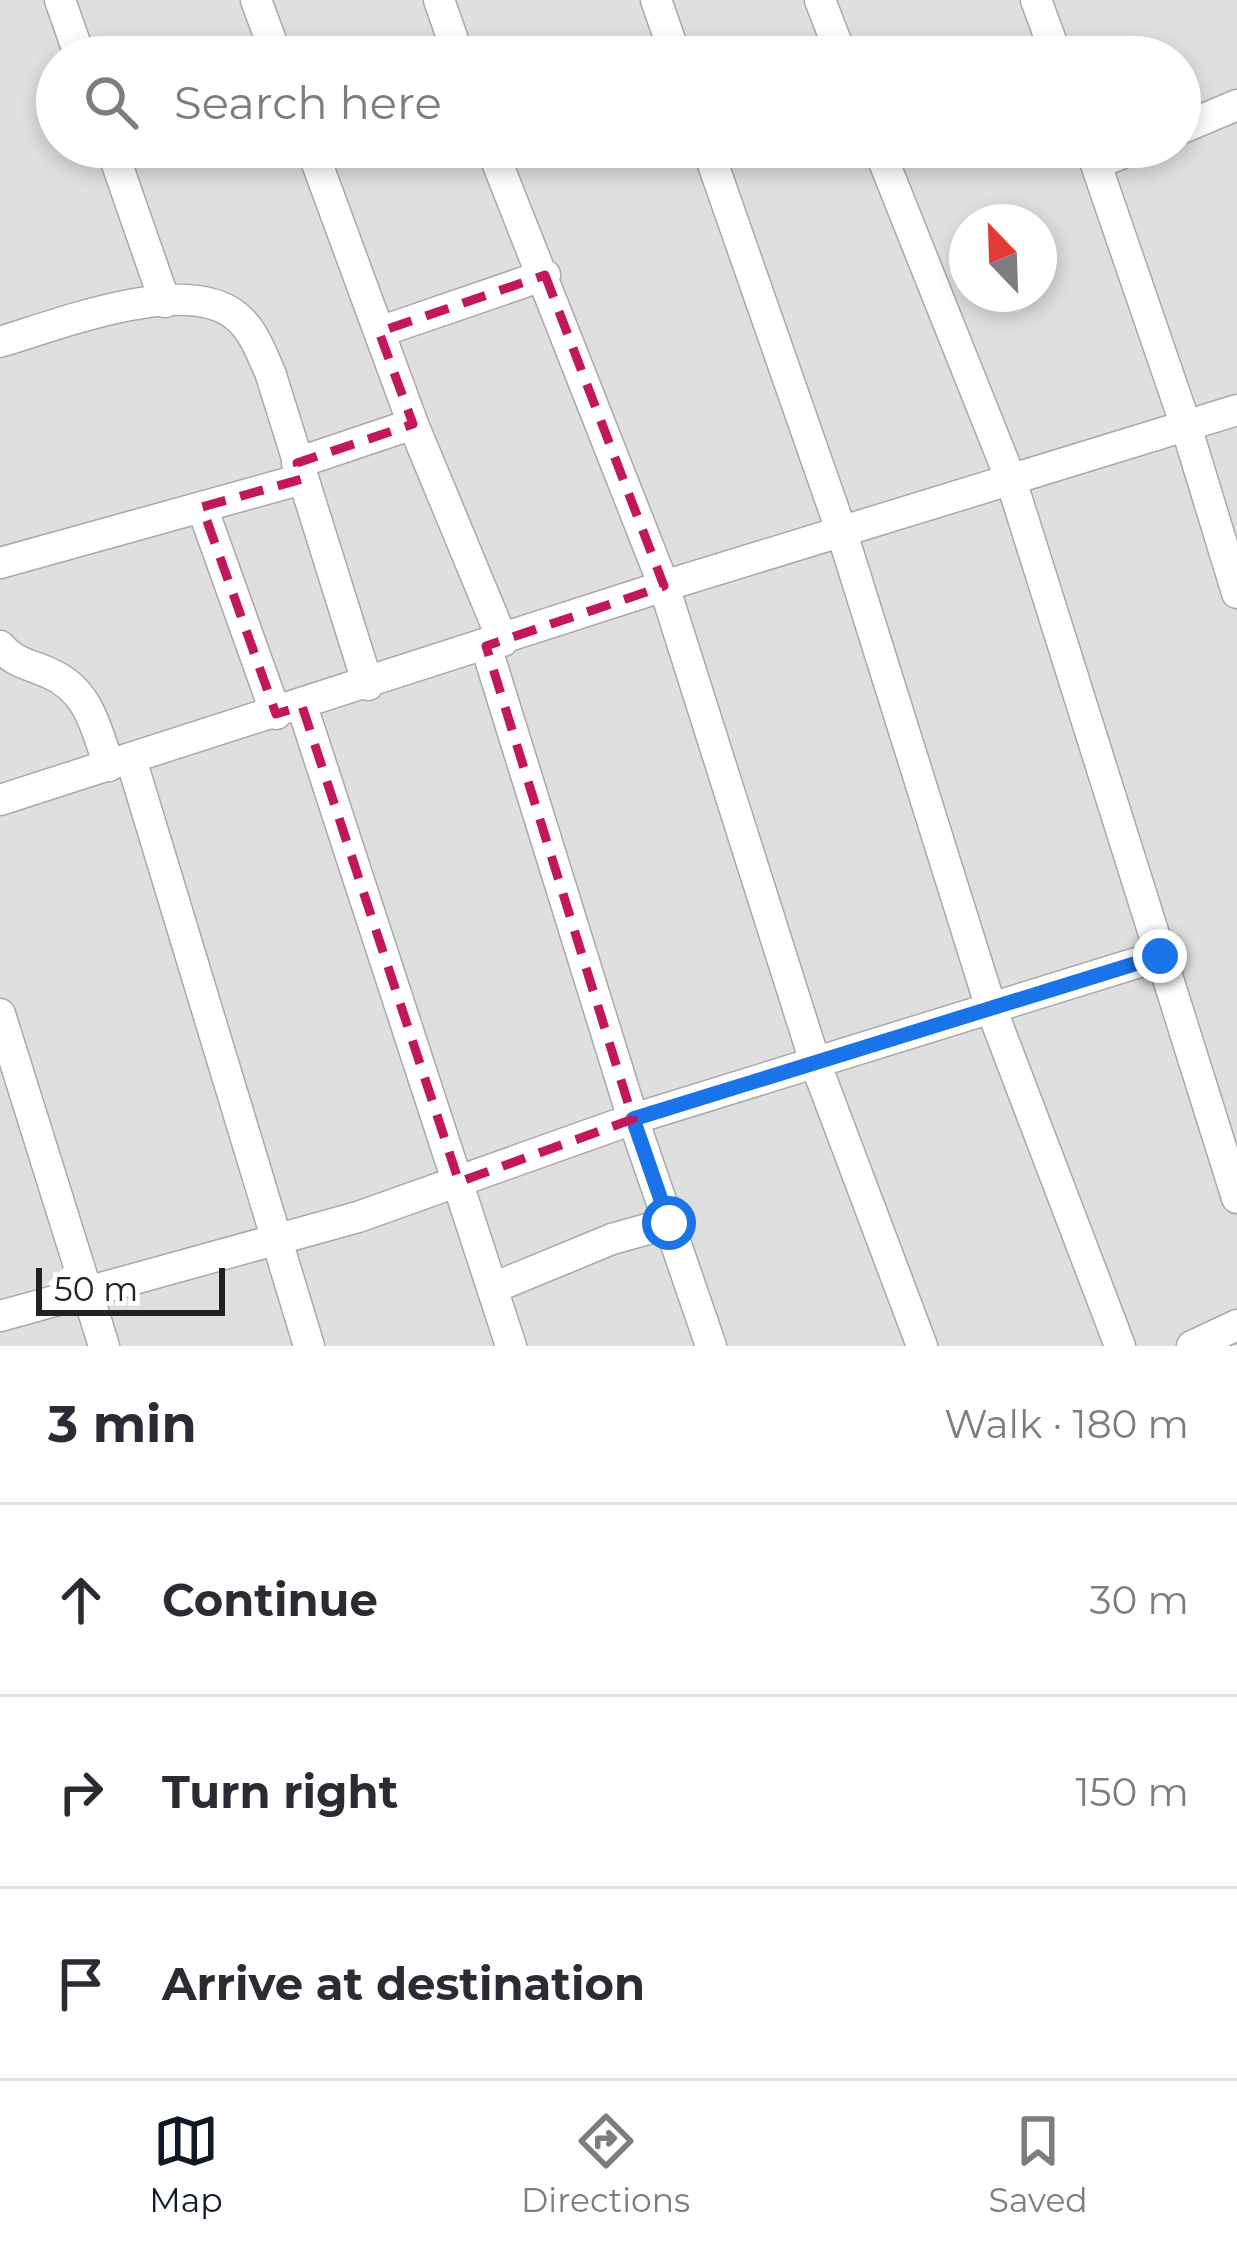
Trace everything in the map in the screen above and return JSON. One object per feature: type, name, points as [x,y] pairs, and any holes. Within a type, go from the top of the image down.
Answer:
[{"type":"street","points":[[60,0],[73,36]]},
{"type":"street","points":[[256,0],[270,36]]},
{"type":"street","points":[[439,0],[452,36]]},
{"type":"street","points":[[656,0],[669,36]]},
{"type":"street","points":[[820,0],[834,36]]},
{"type":"street","points":[[1036,0],[1049,36]]},
{"type":"street","points":[[1201,120],[1237,104]]},
{"type":"street","points":[[118,168],[165,302]]},
{"type":"street","points":[[318,168],[495,643],[633,1119],[711,1346]]},
{"type":"street","points":[[500,168],[664,586],[815,1062],[922,1346]]},
{"type":"street","points":[[714,168],[842,533],[991,1008],[1120,1346]]},
{"type":"street","points":[[886,168],[1011,480],[1237,1198]]},
{"type":"street","points":[[1097,168],[1237,592]]},
{"type":"street","points":[[379,332],[544,275]]},
{"type":"street","points":[[0,342],[99,313],[165,302],[216,304],[237,316],[270,372],[368,685]]},
{"type":"street","points":[[0,800],[664,586],[1237,410]]},
{"type":"street","points":[[0,563],[202,507],[413,424]]},
{"type":"street","points":[[202,507],[289,710],[459,1182],[511,1346]]},
{"type":"street","points":[[0,646],[13,661],[55,675],[85,700],[120,762],[309,1346]]},
{"type":"street","points":[[0,1316],[358,1217],[633,1119],[1160,956]]},
{"type":"street","points":[[0,1013],[104,1346]]},
{"type":"street","points":[[493,1288],[612,1239],[669,1223]]},
{"type":"street","points":[[1192,1346],[1237,1324]]},
{"type":"highlighted area","points":[[545,275],[664,586],[486,646],[633,1119],[459,1182],[302,706],[276,714],[202,507],[302,479],[297,463],[413,424],[379,332]]},
{"type":"shaded area","points":[[0,0],[1237,0],[1237,1346],[0,1346]]},
{"type":"route","points":[[669,1223],[633,1119],[1160,956]]}]
